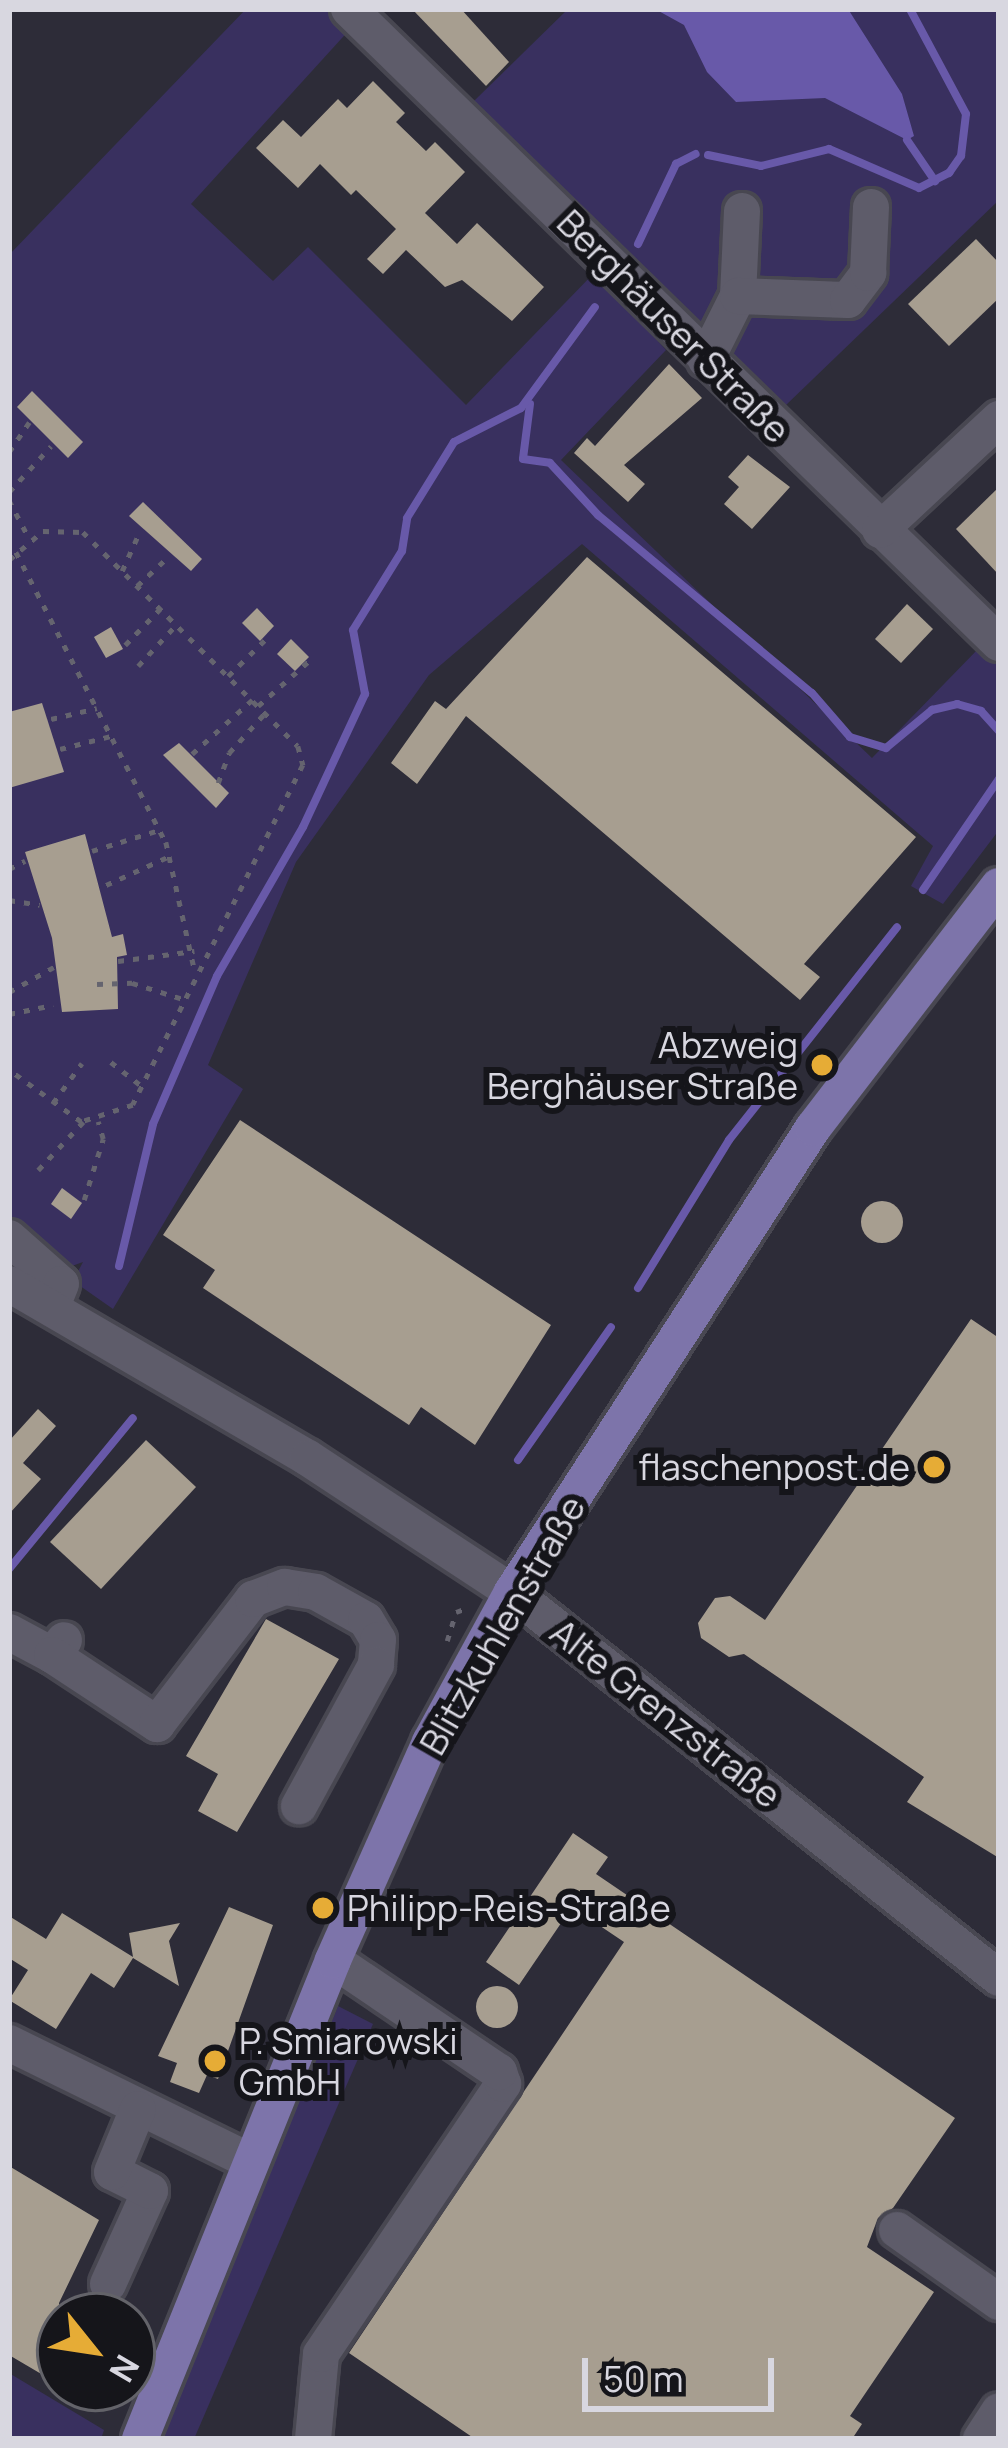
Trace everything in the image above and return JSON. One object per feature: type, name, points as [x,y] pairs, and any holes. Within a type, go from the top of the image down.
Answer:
[{"type":"main road","name":"Blitzkuhlenstraße","points":[[140,2439],[333,1960],[430,1742],[512,1592],[813,1128],[999,886]]},
{"type":"street","name":"Berghäuser Straße","points":[[349,9],[999,643]]},
{"type":"street","points":[[738,296],[848,300],[868,273],[871,206]]},
{"type":"street","points":[[706,360],[738,296],[742,211]]},
{"type":"street","points":[[880,530],[999,418]]},
{"type":"street","points":[[9,1238],[61,1284],[52,1306]]},
{"type":"street","name":"Alte Grenzstraße","points":[[9,1284],[52,1306],[512,1592],[999,1978]]},
{"type":"street","points":[[9,1632],[59,1647],[157,1724],[253,1599],[284,1587],[316,1592],[366,1620],[378,1640],[376,1665],[299,1806]]},
{"type":"street","points":[[314,2439],[321,2354],[503,2084],[500,2072],[333,1960]]},
{"type":"street","points":[[9,2044],[250,2161]]},
{"type":"street","points":[[108,2284],[151,2191],[112,2172],[138,2109]]},
{"type":"street","points":[[897,2230],[999,2302]]},
{"type":"street","points":[[981,2439],[999,2411]]},
{"type":"path","points":[[9,452],[29,422]]},
{"type":"path","points":[[29,538],[9,496],[51,446]]},
{"type":"path","points":[[9,560],[29,538],[70,528],[122,571],[298,746],[303,765],[133,1106],[98,1122],[83,1122],[10,1072]]},
{"type":"path","points":[[122,571],[140,531]]},
{"type":"path","points":[[16,552],[159,830],[170,856],[196,972]]},
{"type":"path","points":[[137,586],[168,557]]},
{"type":"path","points":[[124,645],[160,609]]},
{"type":"path","points":[[139,666],[176,625]]},
{"type":"path","points":[[228,676],[268,637]]},
{"type":"path","points":[[192,754],[309,661]]},
{"type":"path","points":[[51,719],[97,708]]},
{"type":"path","points":[[218,783],[229,753],[265,713]]},
{"type":"path","points":[[60,749],[111,736]]},
{"type":"path","points":[[92,851],[159,830]]},
{"type":"path","points":[[106,885],[170,856]]},
{"type":"path","points":[[9,868],[25,861]]},
{"type":"path","points":[[9,900],[40,905]]},
{"type":"path","points":[[118,961],[194,951]]},
{"type":"path","points":[[9,992],[54,968]]},
{"type":"path","points":[[97,984],[133,983],[183,999]]},
{"type":"path","points":[[9,1014],[53,1005]]},
{"type":"path","points":[[111,1062],[142,1085]]},
{"type":"path","points":[[53,1103],[82,1063]]},
{"type":"path","points":[[38,1170],[83,1122]]},
{"type":"path","points":[[84,1200],[103,1138],[98,1122]]},
{"type":"shaded area","points":[[246,9],[332,9],[352,27],[191,204],[273,281],[308,247],[466,405],[595,272],[666,350],[561,460],[872,758],[980,647],[999,665],[999,830],[943,904],[911,886],[933,846],[582,544],[429,675],[296,862],[208,1065],[243,1089],[113,1309],[73,1281],[83,1262],[33,1280],[9,1265],[9,255]]},
{"type":"shaded area","points":[[568,9],[999,9],[999,200],[786,405],[474,101]]},
{"type":"shaded area","points":[[655,9],[848,9],[902,94],[914,136],[907,140],[825,98],[736,102],[707,72],[684,25]]},
{"type":"shaded area","points":[[338,2006],[373,2024],[194,2439],[159,2439]]},
{"type":"shaded area","points":[[9,2373],[36,2389],[36,2412],[74,2412],[104,2430],[101,2439],[9,2439]]},
{"type":"building","points":[[412,9],[461,9],[509,62],[486,86]]},
{"type":"building","points":[[373,81],[405,113],[396,122],[426,151],[435,142],[465,172],[425,213],[457,244],[477,223],[544,287],[512,321],[462,280],[445,287],[406,250],[383,274],[367,259],[396,229],[356,190],[351,195],[320,164],[298,188],[256,148],[283,120],[301,137],[338,99],[347,108]]},
{"type":"building","points":[[976,239],[999,263],[999,298],[949,346],[908,304]]},
{"type":"building","points":[[669,364],[702,398],[624,465],[645,484],[628,502],[574,453],[587,438],[595,446]]},
{"type":"building","points":[[32,391],[83,442],[68,458],[17,407]]},
{"type":"building","points":[[748,455],[790,487],[752,529],[724,504],[739,487],[728,477]]},
{"type":"building","points":[[999,487],[999,575],[956,529]]},
{"type":"building","points":[[143,502],[202,559],[191,571],[129,516]]},
{"type":"building","points":[[587,557],[916,837],[804,964],[820,977],[800,1000],[466,716],[417,784],[391,763],[435,701],[446,709]]},
{"type":"building","points":[[907,604],[933,629],[901,663],[875,639]]},
{"type":"building","points":[[257,608],[274,626],[260,641],[242,623]]},
{"type":"building","points":[[111,627],[123,649],[106,658],[94,637]]},
{"type":"building","points":[[291,639],[309,657],[295,671],[277,654]]},
{"type":"building","points":[[42,703],[64,772],[9,788],[9,712]]},
{"type":"building","points":[[179,743],[229,793],[216,808],[163,755]]},
{"type":"building","points":[[85,834],[112,937],[123,934],[127,955],[117,957],[118,1009],[62,1012],[52,938],[25,852]]},
{"type":"building","points":[[240,1120],[551,1325],[475,1445],[421,1407],[409,1425],[203,1288],[215,1270],[163,1235]]},
{"type":"building","points":[[62,1188],[82,1203],[71,1219],[51,1204]]},
{"type":"building","points":[[882,1201],[897,1207],[903,1222],[897,1237],[882,1243],[867,1237],[861,1222],[867,1207]]},
{"type":"building","name":"flaschenpost.de","points":[[971,1319],[999,1338],[999,1858],[907,1802],[924,1777],[744,1654],[729,1657],[701,1638],[698,1623],[715,1598],[730,1596],[765,1620]]},
{"type":"building","points":[[38,1409],[56,1426],[23,1463],[41,1479],[9,1514],[9,1441]]},
{"type":"building","points":[[146,1440],[196,1487],[101,1589],[50,1542]]},
{"type":"building","points":[[266,1619],[339,1659],[237,1832],[198,1811],[218,1774],[186,1756]]},
{"type":"building","points":[[573,1833],[608,1857],[596,1874],[955,2118],[893,2208],[878,2218],[867,2247],[934,2292],[850,2416],[862,2424],[852,2439],[475,2439],[349,2353],[624,1942],[572,1907],[519,1985],[486,1962]]},
{"type":"building","points":[[229,1907],[273,1925],[218,2079],[207,2075],[199,2093],[170,2082],[177,2063],[158,2056]]},
{"type":"building","points":[[62,1913],[133,1957],[129,1933],[180,1923],[169,1941],[179,1986],[133,1958],[114,1988],[91,1973],[56,2029],[9,2000],[28,1970],[9,1958],[9,1916],[46,1939]]},
{"type":"building","points":[[497,1986],[512,1992],[518,2007],[512,2022],[497,2028],[482,2022],[476,2007],[482,1992]]},
{"type":"building","points":[[9,2166],[99,2220],[64,2292],[36,2292],[36,2371],[9,2355]]},
{"type":"waterway","points":[[708,155],[761,166],[829,149],[919,188],[949,173],[961,156],[966,114],[910,9]]},
{"type":"waterway","points":[[907,140],[935,181]]},
{"type":"waterway","points":[[638,244],[676,164],[696,154]]},
{"type":"waterway","points":[[119,1266],[153,1124],[217,976],[303,827],[365,694],[353,630],[402,551],[407,518],[454,442],[521,408],[595,307]]},
{"type":"waterway","points":[[530,404],[523,459],[550,463],[598,515],[812,693],[850,737],[886,748],[932,710],[957,704],[981,711],[999,731]]},
{"type":"waterway","points":[[923,890],[999,779]]},
{"type":"waterway","points":[[638,1288],[729,1140],[897,927]]},
{"type":"waterway","points":[[518,1460],[611,1327]]},
{"type":"waterway","points":[[9,1569],[133,1418]]},
{"type":"place","name":"Abzweig Berghäuser Straße","points":[[822,1065]]},
{"type":"place","name":"flaschenpost.de","points":[[934,1467]]},
{"type":"place","name":"Philipp-Reis-Straße","points":[[323,1908]]},
{"type":"place","name":"P. Smiarowski GmbH","points":[[215,2061]]}]
